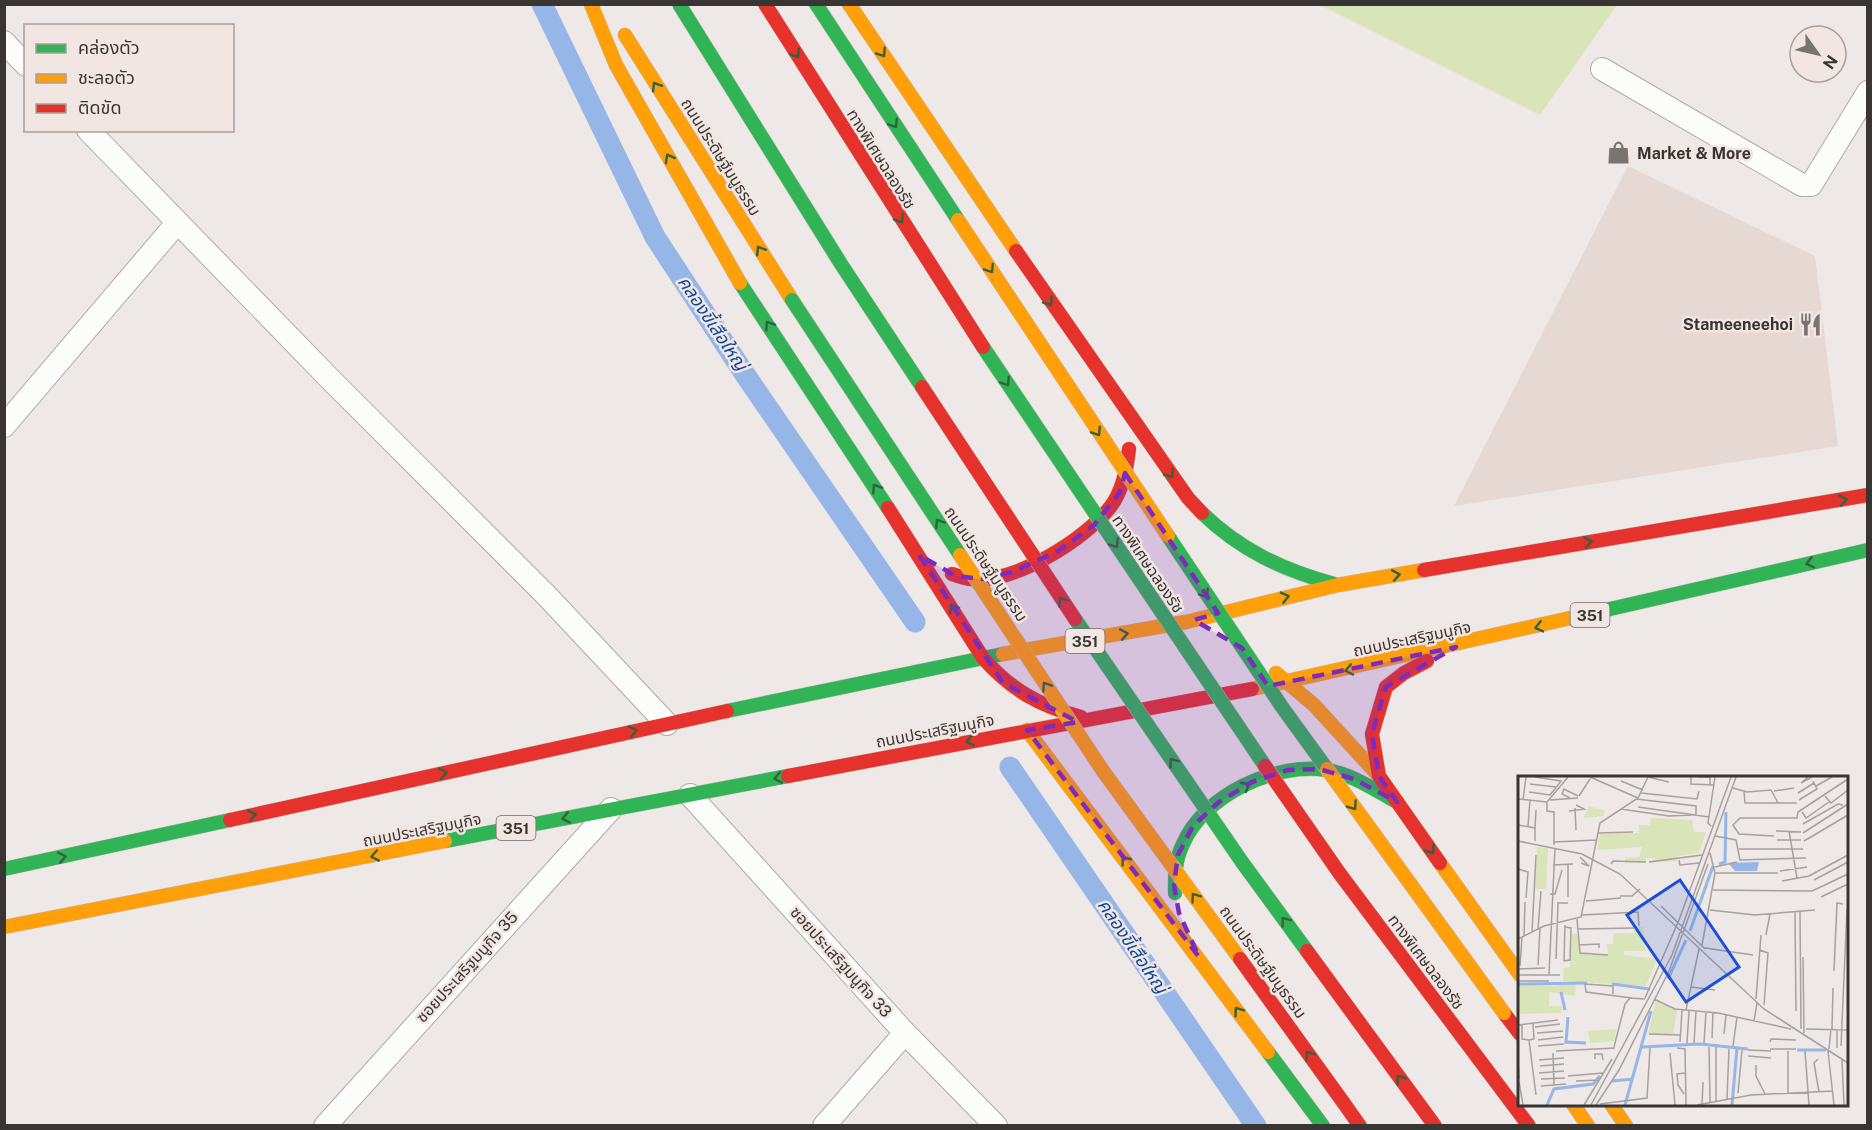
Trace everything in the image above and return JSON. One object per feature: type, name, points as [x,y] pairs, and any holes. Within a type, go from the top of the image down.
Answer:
[{"type":"main road","points":[[591,4],[616,65],[737,278],[919,555],[983,658],[1003,683],[1029,699],[1053,710],[1092,720]]},
{"type":"main road","points":[[679,4],[841,264],[1040,569],[1242,862],[1435,1125]]},
{"type":"main road","name":"ทางพิเศษฉลองรัช","points":[[765,4],[1016,398],[1200,671],[1340,874],[1529,1125]]},
{"type":"main road","points":[[816,4],[1269,689],[1518,1031]]},
{"type":"main road","points":[[849,4],[1124,409],[1188,498],[1216,529],[1266,563],[1338,585]]},
{"type":"main road","name":"ถนนประดิษฐ์มนูธรรม","points":[[620,25],[792,300],[1103,771],[1360,1125]]},
{"type":"main road","points":[[919,555],[956,576],[982,579],[1012,572],[1067,544],[1094,525],[1120,492],[1129,452],[1124,409]]},
{"type":"main road","name":"351","points":[[4,869],[667,724],[983,658],[1186,622],[1338,585],[1868,495]]},
{"type":"main road","name":"ถนนประเสริฐมนูกิจ","points":[[4,927],[611,809],[1288,682],[1456,647],[1868,550]]},
{"type":"main road","points":[[1186,622],[1213,632],[1246,651],[1288,682],[1314,705],[1379,776],[1518,972]]},
{"type":"main road","points":[[1379,776],[1372,734],[1386,687],[1404,673],[1456,647]]},
{"type":"main road","points":[[1027,730],[1323,1125]]},
{"type":"main road","points":[[1199,957],[1179,913],[1174,885],[1178,855],[1193,826],[1219,802],[1252,782],[1288,770],[1319,769],[1354,779],[1397,802]]},
{"type":"main road","points":[[1574,1106],[1588,1125]]},
{"type":"main road","points":[[1612,1106],[1626,1125]]},
{"type":"street","points":[[4,42],[24,62]]},
{"type":"street","points":[[1602,69],[1802,185],[1811,185],[1868,92]]},
{"type":"street","points":[[90,132],[177,223],[547,596],[667,724]]},
{"type":"street","points":[[4,426],[177,223]]},
{"type":"street","name":"ซอยประเสริฐมนูกิจ 33","points":[[690,795],[905,1033],[996,1125]]},
{"type":"street","name":"ซอยประเสริฐมนูกิจ 35","points":[[324,1125],[611,809]]},
{"type":"street","points":[[824,1125],[905,1033]]},
{"type":"highlighted area","points":[[1125,473],[1218,613],[1194,620],[1242,648],[1268,686],[1456,647],[1386,687],[1372,734],[1379,776],[1397,802],[1354,779],[1319,769],[1288,770],[1252,782],[1219,802],[1193,826],[1178,855],[1174,885],[1179,913],[1199,957],[1027,730],[1078,722],[1003,683],[919,555],[956,576],[982,579],[1012,572],[1058,551],[1094,525],[1120,492]]},
{"type":"shaded area","points":[[1628,166],[1815,256],[1838,446],[1454,506]]},
{"type":"green space","points":[[1617,4],[1540,115],[1320,5]]},
{"type":"waterway","name":"คลองขี้เสือใหญ่","points":[[542,4],[655,237],[744,373],[915,622]]},
{"type":"waterway","name":"คลองขี้เสือใหญ่","points":[[1010,767],[1256,1126]]},
{"type":"traffic: fast","points":[[679,4],[841,264],[922,387]]},
{"type":"traffic: fast","points":[[816,4],[958,220]]},
{"type":"traffic: fast","points":[[740,283],[888,508]]},
{"type":"traffic: fast","points":[[792,300],[960,555]]},
{"type":"traffic: fast","points":[[983,347],[1265,766]]},
{"type":"traffic: fast","points":[[1202,513],[1231,538],[1263,557],[1297,572],[1334,584]]},
{"type":"traffic: fast","points":[[1168,536],[1282,707],[1327,769]]},
{"type":"traffic: fast","points":[[1575,617],[1868,550]]},
{"type":"traffic: fast","points":[[1075,619],[1242,862],[1307,951]]},
{"type":"traffic: fast","points":[[727,711],[1003,654]]},
{"type":"traffic: fast","points":[[1175,893],[1178,856],[1193,826],[1224,797],[1264,777],[1285,771],[1326,770],[1354,779],[1397,802]]},
{"type":"traffic: fast","points":[[445,841],[788,776]]},
{"type":"traffic: fast","points":[[4,869],[230,820]]},
{"type":"traffic: fast","points":[[1268,1052],[1323,1126]]},
{"type":"traffic: slow","points":[[591,4],[616,65],[740,283]]},
{"type":"traffic: slow","points":[[849,4],[1016,251]]},
{"type":"traffic: slow","points":[[625,35],[792,300]]},
{"type":"traffic: slow","points":[[958,220],[1168,536]]},
{"type":"traffic: slow","points":[[960,555],[1103,771],[1240,959]]},
{"type":"traffic: slow","points":[[1003,654],[1186,622],[1338,585],[1424,570]]},
{"type":"traffic: slow","points":[[1252,689],[1575,617]]},
{"type":"traffic: slow","points":[[1276,673],[1314,705],[1379,776]]},
{"type":"traffic: slow","points":[[1027,730],[1268,1052]]},
{"type":"traffic: slow","points":[[1327,769],[1504,1013]]},
{"type":"traffic: slow","points":[[4,927],[445,841]]},
{"type":"traffic: slow","points":[[1440,863],[1518,972]]},
{"type":"traffic: slow","points":[[1574,1106],[1588,1126]]},
{"type":"traffic: slow","points":[[1612,1106],[1626,1126]]},
{"type":"traffic: jam","points":[[765,4],[983,347]]},
{"type":"traffic: jam","points":[[1016,251],[1188,498],[1202,513]]},
{"type":"traffic: jam","points":[[922,387],[1075,619]]},
{"type":"traffic: jam","points":[[952,574],[970,579],[988,579],[1027,567],[1067,545],[1099,519],[1115,500],[1124,479],[1129,449]]},
{"type":"traffic: jam","points":[[1424,570],[1868,495]]},
{"type":"traffic: jam","points":[[888,508],[983,658],[1004,679],[1027,695],[1052,708],[1081,717]]},
{"type":"traffic: jam","points":[[1427,661],[1404,673],[1386,687],[1372,734],[1379,776],[1440,863]]},
{"type":"traffic: jam","points":[[788,776],[1252,689]]},
{"type":"traffic: jam","points":[[230,820],[727,711]]},
{"type":"traffic: jam","points":[[1265,766],[1340,874],[1529,1126]]},
{"type":"traffic: jam","points":[[1307,951],[1435,1126]]},
{"type":"traffic: jam","points":[[1240,959],[1343,1102]]},
{"type":"traffic: jam","points":[[1504,1013],[1518,1031]]},
{"type":"traffic: jam","points":[[1343,1102],[1360,1126]]},
{"type":"place","name":"Market & More","points":[[1619,153]]},
{"type":"place","name":"Stameeneehoi","points":[[1811,324]]}]
